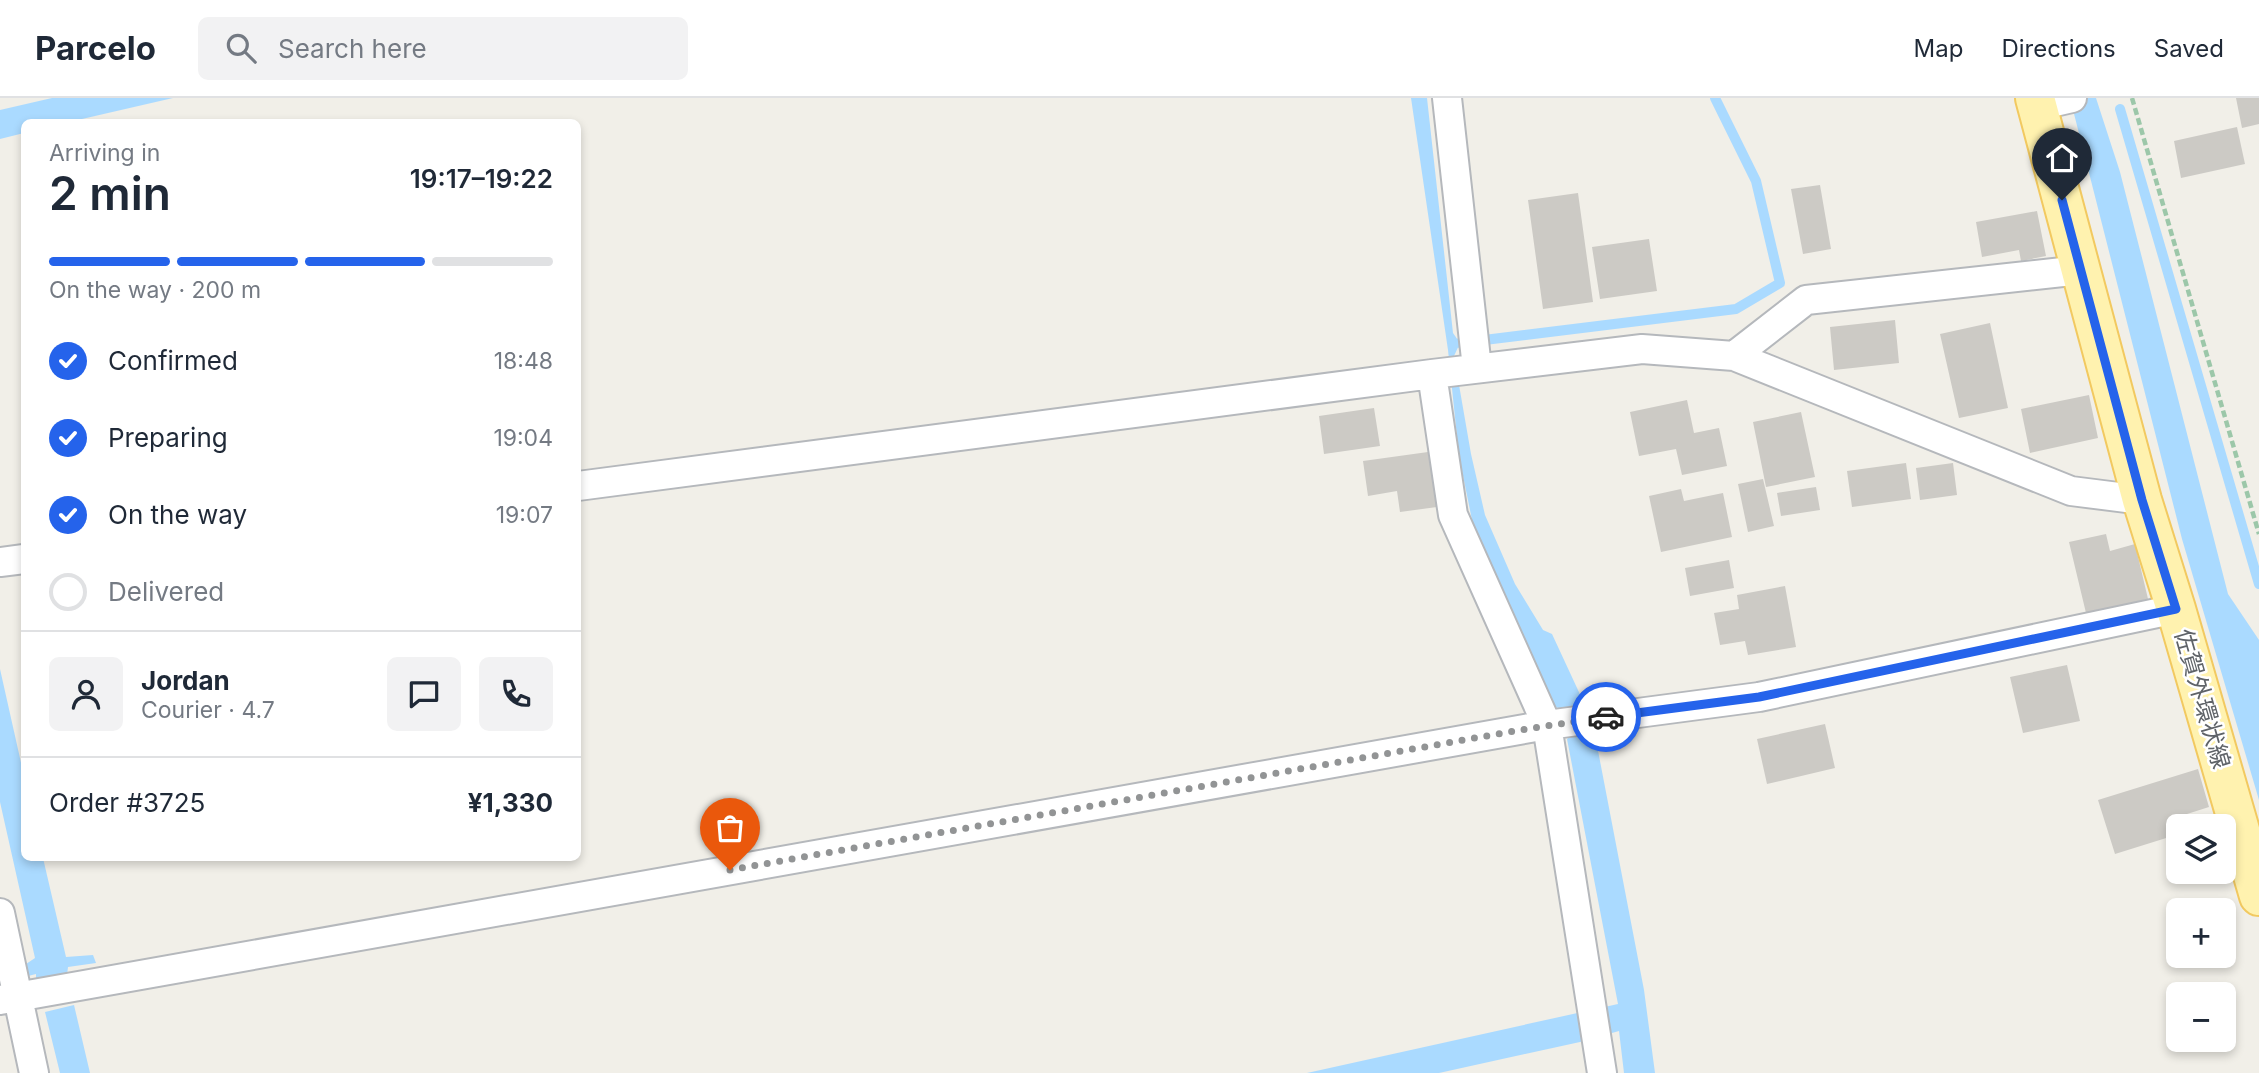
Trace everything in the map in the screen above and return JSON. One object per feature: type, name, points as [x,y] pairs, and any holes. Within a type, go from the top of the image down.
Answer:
[{"type":"main road","name":"佐賀外環状線","points":[[2052,101],[2081,270],[2142,500],[2259,896]]},
{"type":"street","points":[[1447,98],[1475,351]]},
{"type":"street","points":[[1734,356],[1806,300],[2081,270]]},
{"type":"street","points":[[581,486],[1432,374],[1475,351],[1642,349],[1734,356],[2071,491],[2142,500]]},
{"type":"street","points":[[1432,374],[1453,515],[1565,723],[1592,1003],[1602,1073]]},
{"type":"street","points":[[0,562],[21,559]]},
{"type":"street","points":[[18,996],[1565,723],[1759,697],[2176,609]]},
{"type":"street","points":[[0,914],[34,1073]]},
{"type":"path","points":[[2132,98],[2259,534]]},
{"type":"water","points":[[52,98],[173,98],[82,119],[21,119],[21,134],[0,139],[0,110]]},
{"type":"water","points":[[1411,98],[1427,98],[1453,333],[1460,343],[1454,356],[1485,515],[1515,584],[1543,630],[1552,634],[1584,703],[1575,708],[1583,733],[1595,735],[1644,990],[1655,1073],[1624,1073],[1619,1031],[1439,1073],[1307,1073],[1618,1004],[1567,739],[1574,733],[1566,710],[1551,706],[1472,520],[1459,456],[1448,350]]},
{"type":"water","points":[[2070,98],[2096,98],[2120,172],[2228,594],[2259,640],[2259,800],[2182,539]]},
{"type":"water","points":[[0,669],[21,763],[21,861],[44,861],[66,957],[93,955],[96,963],[68,967],[67,975],[36,980],[36,974],[28,976],[26,964],[35,958],[0,802]]},
{"type":"water","points":[[74,1005],[90,1073],[60,1073],[45,1012]]},
{"type":"building","points":[[2236,98],[2259,98],[2259,124],[2242,128]]},
{"type":"building","points":[[2237,127],[2245,164],[2181,178],[2174,141]]},
{"type":"building","points":[[1820,185],[1831,249],[1803,254],[1791,189]]},
{"type":"building","points":[[1578,193],[1593,302],[1543,309],[1528,200]]},
{"type":"building","points":[[2037,211],[2046,256],[2021,261],[2019,250],[1982,257],[1976,222]]},
{"type":"building","points":[[1649,239],[1657,291],[1600,299],[1592,247]]},
{"type":"building","points":[[1895,320],[1899,363],[1834,370],[1830,327]]},
{"type":"building","points":[[1990,323],[2008,408],[1959,418],[1940,334]]},
{"type":"building","points":[[2089,395],[2098,438],[2030,453],[2021,409]]},
{"type":"building","points":[[1687,400],[1694,433],[1719,428],[1727,466],[1682,475],[1676,449],[1639,456],[1630,412]]},
{"type":"building","points":[[1374,408],[1380,446],[1324,454],[1319,416]]},
{"type":"building","points":[[1801,412],[1815,477],[1766,487],[1753,422]]},
{"type":"building","points":[[1428,452],[1437,507],[1400,512],[1397,491],[1368,496],[1363,461]]},
{"type":"building","points":[[1906,463],[1911,499],[1852,507],[1847,471]]},
{"type":"building","points":[[1953,463],[1957,495],[1920,500],[1916,468]]},
{"type":"building","points":[[1763,479],[1774,526],[1748,532],[1738,484]]},
{"type":"building","points":[[1816,487],[1820,510],[1781,516],[1777,493]]},
{"type":"building","points":[[1681,489],[1684,501],[1723,493],[1732,537],[1661,552],[1649,496]]},
{"type":"building","points":[[2106,534],[2110,551],[2135,544],[2148,599],[2086,613],[2069,542]]},
{"type":"building","points":[[1729,560],[1734,588],[1690,596],[1685,568]]},
{"type":"building","points":[[1785,586],[1796,647],[1748,655],[1745,641],[1720,645],[1714,613],[1739,609],[1737,595]]},
{"type":"building","points":[[2067,665],[2080,721],[2023,733],[2010,677]]},
{"type":"building","points":[[1825,724],[1835,768],[1767,784],[1757,739]]},
{"type":"building","points":[[2198,769],[2209,807],[2187,814],[2166,814],[2166,838],[2115,854],[2098,800]]},
{"type":"waterway","points":[[1460,343],[1736,309],[1780,283],[1756,181],[1715,98]]},
{"type":"waterway","points":[[2120,109],[2259,584]]},
{"type":"way so far","points":[[730,870],[1606,717]]},
{"type":"route","points":[[1606,717],[1759,697],[2176,609],[2142,500],[2062,200]]}]
